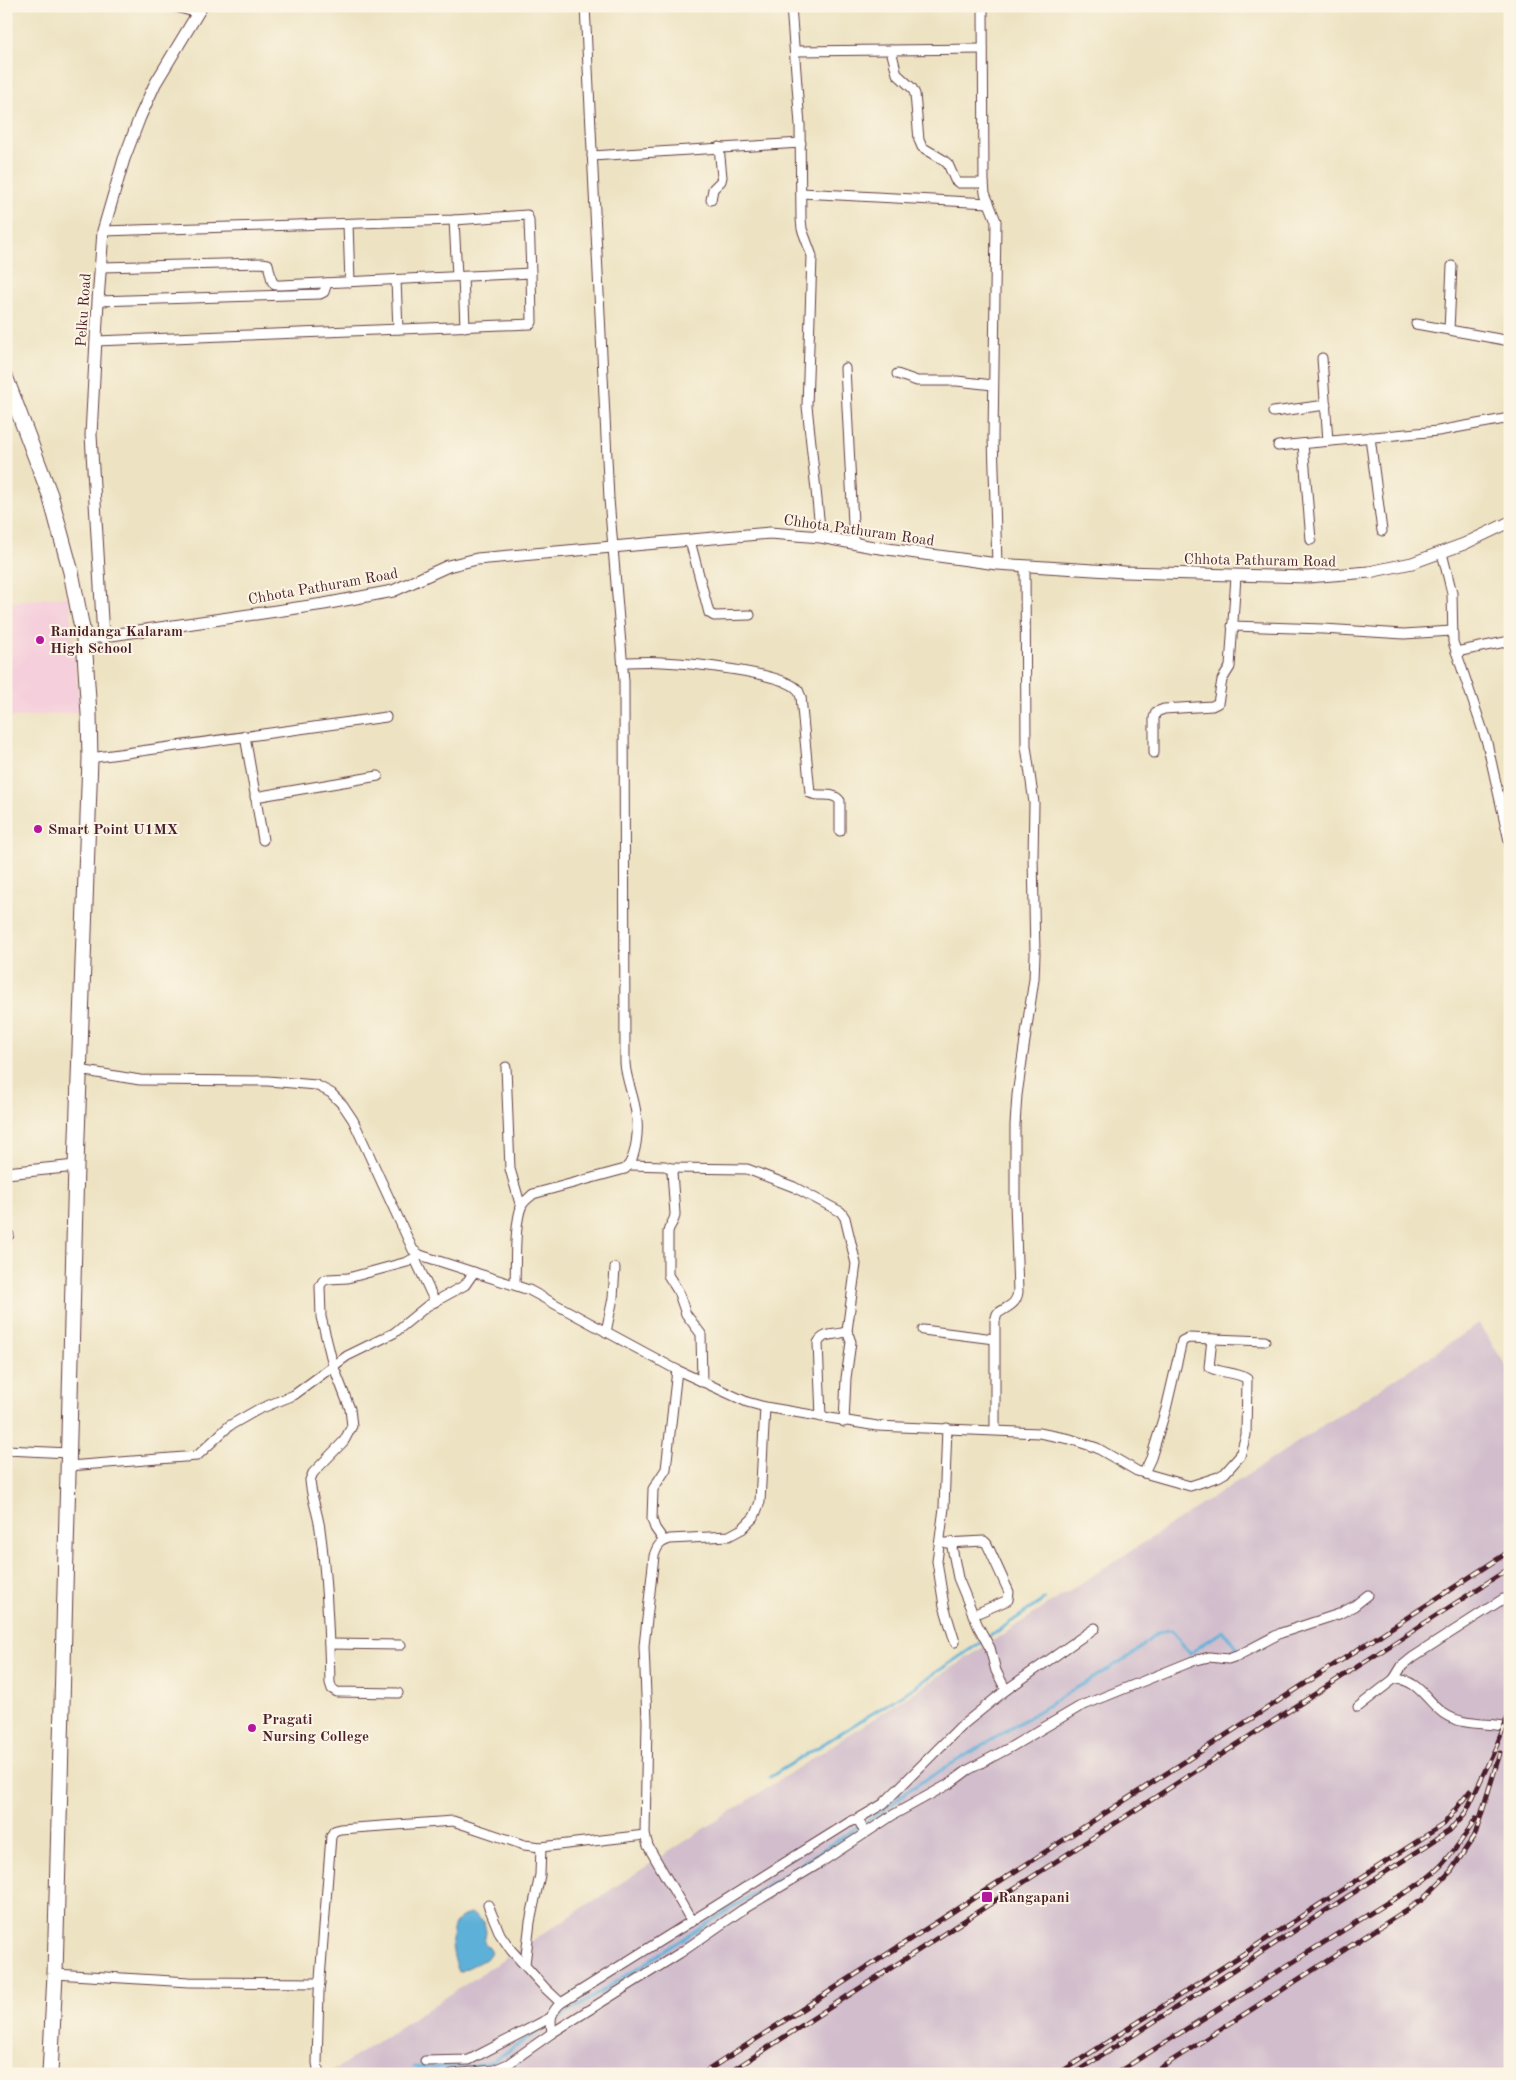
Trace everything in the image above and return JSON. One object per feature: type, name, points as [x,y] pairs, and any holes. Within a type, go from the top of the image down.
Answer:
[{"type":"highway","points":[[6,379],[50,495],[71,572],[84,639],[90,758],[76,1166],[56,1974],[50,2074]]},
{"type":"street","points":[[172,6],[200,10]]},
{"type":"street","points":[[515,1284],[517,1234],[522,1207],[526,1199],[533,1194],[625,1169],[634,1159],[637,1124],[636,1112],[626,1079],[624,1063],[623,662],[609,499],[584,6]]},
{"type":"street","points":[[791,6],[800,143],[802,229],[812,256],[807,406],[821,537]]},
{"type":"street","points":[[983,6],[984,183],[985,192],[996,221],[993,385],[997,564]]},
{"type":"street","name":"Pelku Road","points":[[103,637],[91,435],[98,301],[104,231],[124,159],[140,117],[155,84],[200,10]]},
{"type":"street","points":[[795,51],[983,49]]},
{"type":"street","points":[[891,50],[898,74],[912,88],[915,94],[918,140],[922,147],[948,164],[955,180],[959,183],[984,183]]},
{"type":"street","points":[[592,156],[800,143]]},
{"type":"street","points":[[711,200],[713,189],[721,181],[722,177],[719,147]]},
{"type":"street","points":[[801,192],[989,203]]},
{"type":"street","points":[[96,341],[531,324],[531,273],[529,220],[527,215],[454,220],[104,231]]},
{"type":"street","points":[[454,220],[465,327]]},
{"type":"street","points":[[348,224],[350,282]]},
{"type":"street","points":[[101,267],[262,263],[268,264],[272,281],[275,285],[531,273]]},
{"type":"street","points":[[1449,330],[1452,266]]},
{"type":"street","points":[[396,280],[398,329]]},
{"type":"street","points":[[98,301],[320,294],[324,292],[327,283]]},
{"type":"street","points":[[1416,324],[1510,341]]},
{"type":"street","points":[[1322,358],[1328,441]]},
{"type":"street","points":[[846,368],[854,543]]},
{"type":"street","points":[[897,374],[917,381],[957,381],[993,385]]},
{"type":"street","points":[[1273,412],[1326,405]]},
{"type":"street","points":[[1278,446],[1458,429],[1510,418]]},
{"type":"street","points":[[1370,437],[1382,531]]},
{"type":"street","points":[[1303,444],[1311,540]]},
{"type":"street","name":"Chhota Pathuram Road","points":[[84,639],[386,592],[406,586],[448,566],[476,559],[770,533],[821,537],[997,564],[1236,576],[1341,576],[1403,564],[1442,553],[1510,522]]},
{"type":"street","points":[[690,541],[709,613],[714,616],[750,614]]},
{"type":"street","points":[[1442,553],[1452,593],[1452,631],[1456,652],[1487,743],[1510,845]]},
{"type":"street","points":[[994,1430],[994,1339],[998,1314],[1017,1300],[1018,1292],[1015,1125],[1017,1095],[1034,979],[1034,803],[1026,746],[1025,566]]},
{"type":"street","points":[[1154,753],[1154,718],[1156,712],[1164,709],[1212,706],[1218,703],[1222,680],[1230,667],[1236,576]]},
{"type":"street","points":[[1232,626],[1404,634],[1452,631]]},
{"type":"street","points":[[1456,652],[1510,641]]},
{"type":"street","points":[[623,662],[662,662],[746,672],[766,676],[791,685],[798,690],[801,697],[808,788],[810,793],[815,795],[838,798],[840,801],[840,831]]},
{"type":"street","points":[[90,758],[386,717]]},
{"type":"street","points":[[245,736],[263,840]]},
{"type":"street","points":[[255,797],[378,776]]},
{"type":"street","points":[[506,1067],[510,1169],[522,1207]]},
{"type":"street","points":[[79,1070],[140,1080],[268,1081],[316,1085],[331,1093],[343,1105],[352,1120],[409,1245],[417,1257],[435,1302]]},
{"type":"street","points":[[630,1165],[665,1166],[670,1168],[747,1169],[794,1187],[841,1212],[845,1218],[856,1264],[847,1331],[851,1342],[846,1378],[844,1422]]},
{"type":"street","points":[[6,1173],[76,1166]]},
{"type":"street","points":[[670,1168],[676,1214],[675,1220],[668,1232],[668,1275],[681,1298],[686,1314],[701,1334],[702,1382]]},
{"type":"street","points":[[398,1692],[337,1692],[332,1690],[330,1683],[321,1535],[310,1480],[313,1473],[344,1441],[352,1426],[350,1409],[334,1366],[321,1317],[320,1286],[323,1281],[348,1278],[417,1257],[515,1284],[561,1306],[677,1370],[747,1402],[844,1422],[877,1426],[1039,1433],[1070,1439],[1098,1448],[1144,1473],[1183,1485],[1196,1485],[1225,1473],[1240,1456],[1246,1435],[1247,1379],[1209,1367],[1212,1339]]},
{"type":"street","points":[[606,1332],[613,1298],[615,1268]]},
{"type":"street","points":[[6,1450],[69,1460],[197,1456],[229,1426],[257,1410],[294,1395],[347,1356],[394,1333],[427,1306],[465,1285],[474,1272]]},
{"type":"street","points":[[923,1330],[994,1339]]},
{"type":"street","points":[[821,1417],[818,1343],[825,1335],[842,1334],[847,1331]]},
{"type":"street","points":[[1144,1473],[1151,1458],[1166,1409],[1182,1341],[1188,1338],[1265,1341]]},
{"type":"street","points":[[664,1541],[655,1528],[652,1519],[653,1489],[666,1469],[677,1370]]},
{"type":"street","points":[[692,1922],[648,1846],[645,1835],[647,1726],[645,1631],[654,1556],[656,1548],[664,1541],[729,1536],[742,1529],[754,1517],[760,1502],[765,1407]]},
{"type":"street","points":[[947,1428],[946,1472],[938,1560],[942,1596],[955,1642]]},
{"type":"street","points":[[941,1543],[984,1541],[1009,1592],[1008,1600],[973,1615]]},
{"type":"street","points":[[952,1542],[956,1571],[996,1671],[1006,1690]]},
{"type":"street","points":[[860,1825],[949,1784],[968,1770],[1011,1748],[1079,1707],[1193,1661],[1209,1657],[1228,1659],[1238,1656],[1281,1633],[1339,1614],[1354,1606],[1368,1595]]},
{"type":"street","points":[[1358,1708],[1394,1679],[1402,1666],[1413,1657],[1502,1599]]},
{"type":"street","points":[[452,2074],[494,2070],[508,2064],[552,2033],[680,1953],[742,1910],[820,1863],[883,1804],[960,1727],[1006,1690],[1095,1628]]},
{"type":"street","points":[[329,1644],[401,1645]]},
{"type":"street","points":[[1394,1679],[1403,1679],[1419,1688],[1436,1707],[1451,1718],[1474,1724],[1510,1727]]},
{"type":"street","points":[[319,2074],[317,2063],[320,1982],[331,1836],[334,1831],[453,1821],[524,1846],[541,1847],[645,1835]]},
{"type":"street","points":[[552,2033],[550,2018],[553,2010],[561,2003],[852,1821],[860,1825]]},
{"type":"street","points":[[525,1964],[530,1922],[540,1875],[541,1847]]},
{"type":"street","points":[[488,1905],[500,1934],[545,1988],[561,2003]]},
{"type":"street","points":[[56,1974],[189,1982],[320,1982]]},
{"type":"street","points":[[425,2061],[469,2060],[550,2018]]},
{"type":"shaded area","name":"Ranidanga Kalaram High School","points":[[69,597],[80,712],[6,718],[6,603]]},
{"type":"shaded area","points":[[1479,1324],[1510,1372],[1510,1765],[1504,1781],[1510,1783],[1510,2074],[328,2074]]},
{"type":"water","points":[[472,1914],[484,1922],[486,1932],[484,1943],[492,1951],[486,1959],[459,1972],[452,1946],[453,1928],[463,1916]]},
{"type":"waterway","points":[[770,1777],[910,1690],[1045,1599]]},
{"type":"waterway","points":[[557,2020],[883,1811],[907,1791],[1136,1652],[1157,1634],[1172,1630],[1190,1653],[1223,1631],[1237,1648]]},
{"type":"waterway","points":[[414,2067],[468,2067],[493,2061],[544,2028]]},
{"type":"railway","points":[[702,2074],[1510,1551]]},
{"type":"railway","points":[[727,2074],[1510,1568]]},
{"type":"railway","points":[[1073,2074],[1449,1831],[1466,1812],[1510,1712]]},
{"type":"railway","points":[[1151,2074],[1422,1900],[1451,1871],[1475,1835],[1500,1753]]},
{"type":"railway","points":[[1058,2074],[1444,1824],[1470,1791]]},
{"type":"railway","points":[[1115,2074],[1425,1880],[1450,1856],[1476,1818]]},
{"type":"place","name":"Ranidanga Kalaram High School","points":[[40,640]]},
{"type":"place","name":"Smart Point U1MX","points":[[38,829]]},
{"type":"place","name":"Pragati Nursing College","points":[[252,1728]]},
{"type":"place","name":"Rangapani","points":[[987,1897]]}]
